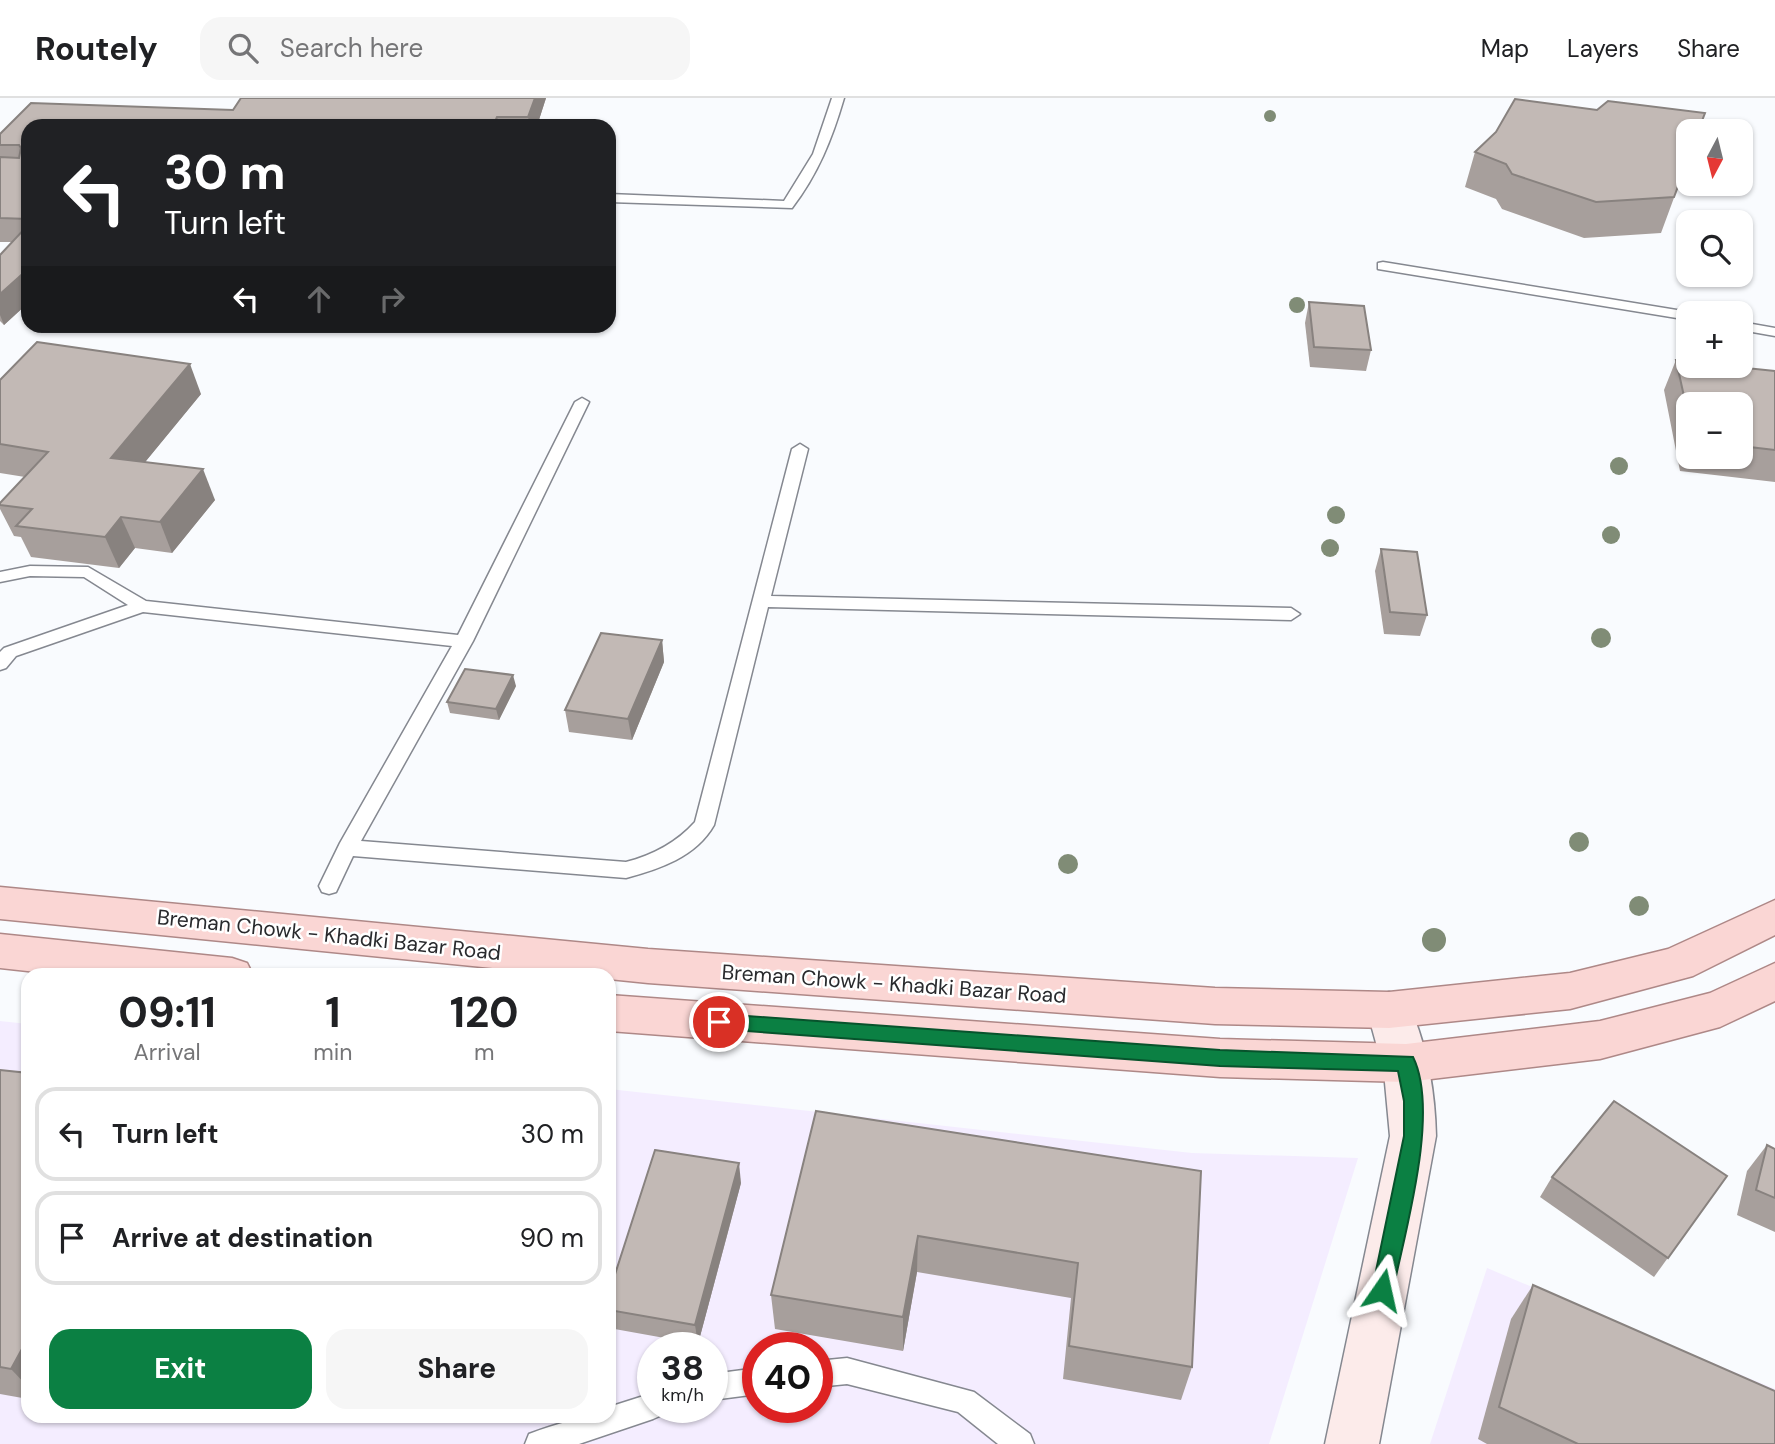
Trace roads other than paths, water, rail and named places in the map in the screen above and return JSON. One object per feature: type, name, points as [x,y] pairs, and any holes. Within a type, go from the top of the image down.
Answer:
[{"type":"main road","name":"Breman Chowk - Khadki Bazar Road","points":[[0,903],[648,966],[1215,1006],[1389,1010],[1570,991],[1678,964],[1775,916]]},
{"type":"main road","points":[[0,951],[164,968]]},
{"type":"main road","points":[[616,1014],[1220,1058],[1406,1063],[1600,1040],[1720,1009],[1775,981]]},
{"type":"street","points":[[1352,1444],[1413,1136],[1413,1101],[1406,1063],[1389,1010]]},
{"type":"lane","points":[[616,198],[788,205],[811,174],[827,136],[838,98]]},
{"type":"lane","points":[[1383,267],[1676,314]]},
{"type":"lane","points":[[1753,328],[1775,332]]},
{"type":"lane","points":[[328,886],[464,641],[582,402]]},
{"type":"lane","points":[[347,848],[626,870],[650,864],[674,853],[691,840],[704,825],[800,449]]},
{"type":"lane","points":[[0,577],[30,571],[88,572],[142,606]]},
{"type":"lane","points":[[761,601],[1292,614]]},
{"type":"lane","points":[[3,653],[142,606],[464,641]]},
{"type":"lane","points":[[833,1372],[847,1371],[965,1401],[1020,1444]]},
{"type":"lane","points":[[616,1418],[637,1411]]},
{"type":"lane","points":[[539,1444],[602,1423]]}]
